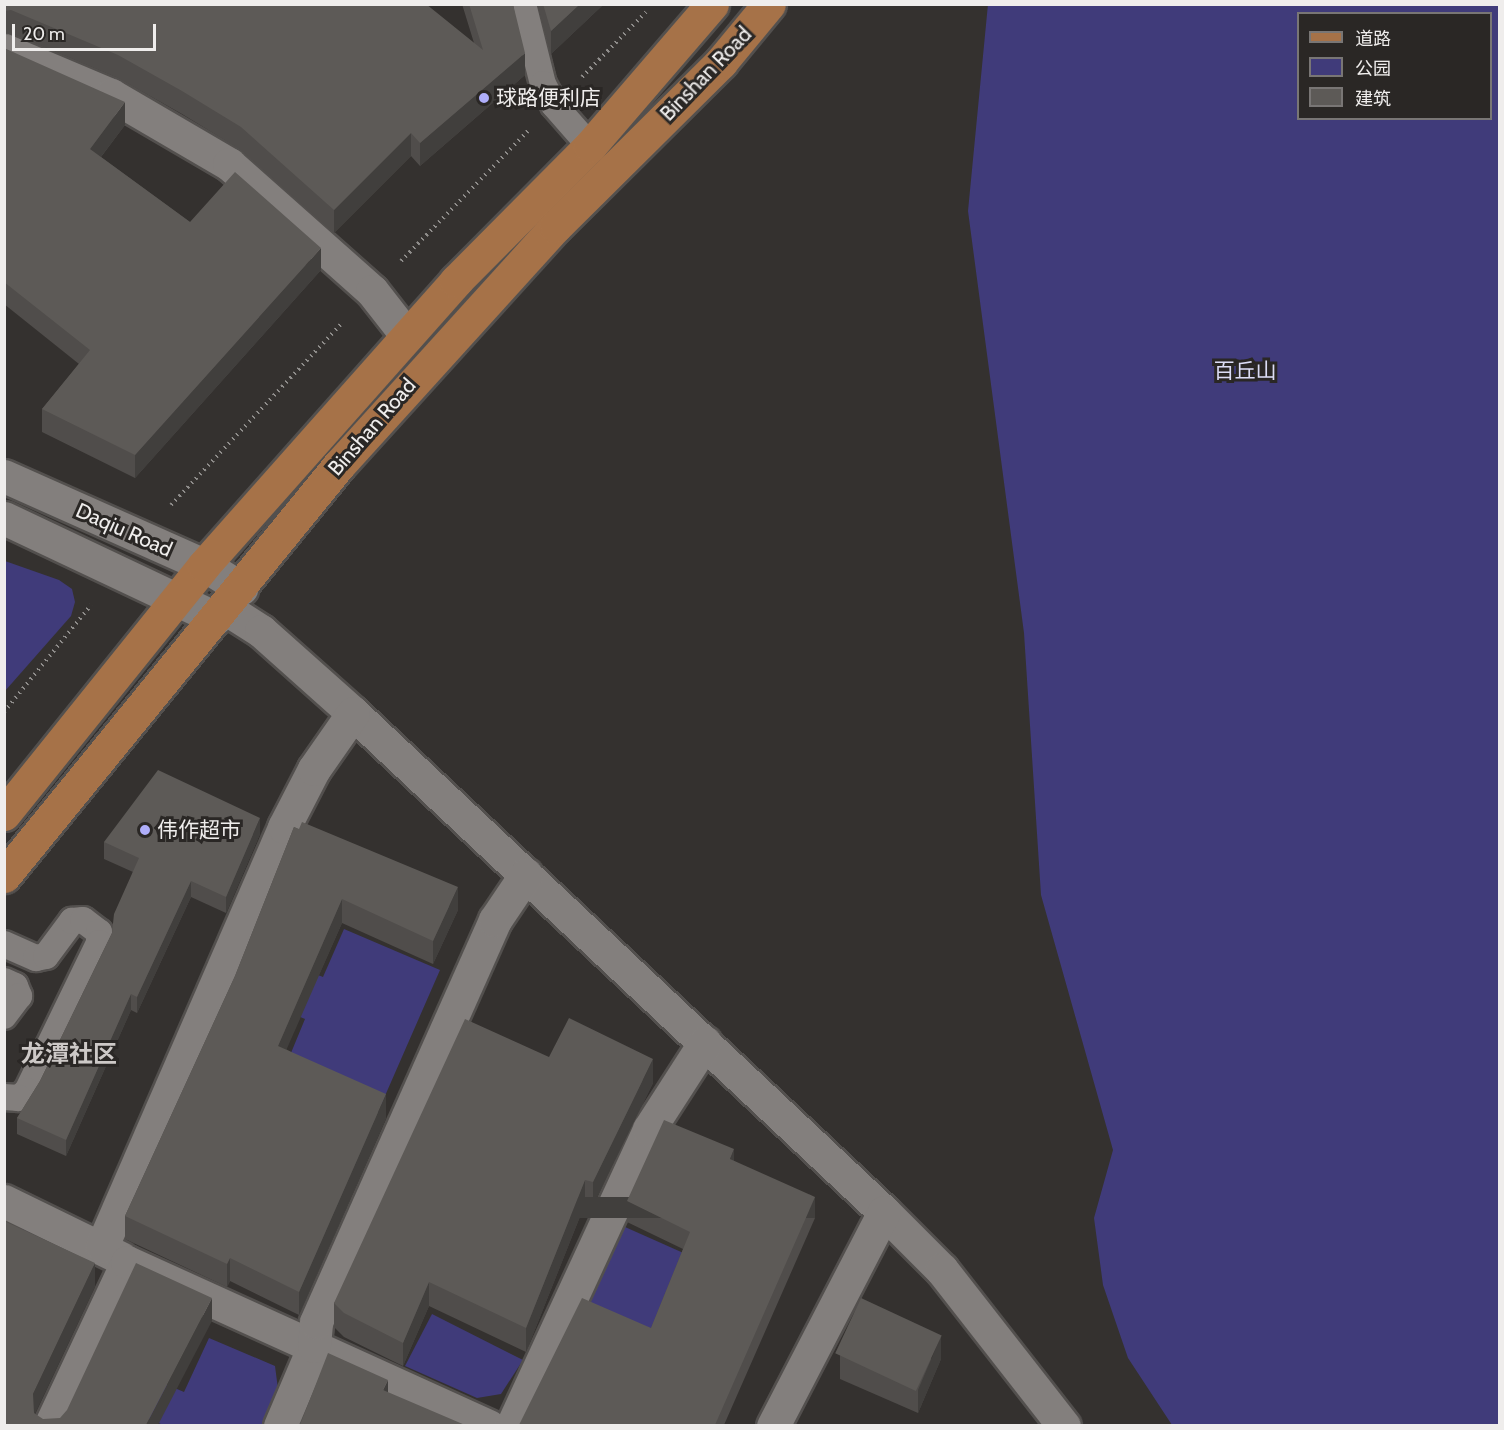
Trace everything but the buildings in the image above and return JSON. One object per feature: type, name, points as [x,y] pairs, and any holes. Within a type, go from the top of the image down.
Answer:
[{"type":"main road","name":"Binshan Road","points":[[4,814],[204,565],[407,336],[590,146],[712,4]]},
{"type":"main road","name":"Binshan Road","points":[[4,876],[227,604],[435,356],[769,4]]},
{"type":"street","points":[[4,50],[138,109],[229,164],[372,291],[407,336]]},
{"type":"street","name":"Daqiu Road","points":[[4,476],[204,565],[227,604]]},
{"type":"street","name":"Daqiu Road","points":[[4,518],[178,596],[227,604]]},
{"type":"street","points":[[227,604],[261,631],[353,713],[884,1212],[942,1270],[1064,1425]]},
{"type":"street","points":[[50,1425],[284,827],[314,769],[353,713]]},
{"type":"street","points":[[280,1425],[314,1346],[316,1322],[490,930],[526,874]]},
{"type":"street","points":[[512,1425],[649,1129],[705,1042]]},
{"type":"street","points":[[4,1202],[489,1425]]},
{"type":"street","points":[[773,1425],[884,1212]]},
{"type":"lane","points":[[523,4],[543,84],[554,105],[590,146]]},
{"type":"lane","points":[[4,944],[36,958],[46,956],[72,921],[83,920],[99,932],[99,943],[27,1091],[19,1098],[4,1097]]},
{"type":"lane","points":[[4,981],[15,986],[19,996],[4,1016]]},
{"type":"path","points":[[4,712],[80,623],[90,598]]},
{"type":"green space","name":"百丘山","points":[[988,4],[1499,5],[1499,1425],[1172,1425],[1128,1358],[1103,1285],[1094,1218],[1113,1150],[1041,895],[1024,633],[968,211]]},
{"type":"green space","points":[[5,561],[59,580],[72,589],[75,602],[71,616],[5,691]]},
{"type":"green space","points":[[344,929],[440,970],[381,1105],[286,1065],[305,1019],[234,989],[252,948],[323,977]]},
{"type":"green space","points":[[616,1223],[689,1256],[651,1341],[578,1309]]},
{"type":"green space","points":[[432,1314],[523,1360],[501,1394],[477,1398],[405,1366]]},
{"type":"green space","points":[[209,1338],[275,1366],[278,1389],[261,1426],[163,1425],[88,1391],[104,1358],[184,1392]]},
{"type":"place","name":"球路便利店","points":[[484,98]]},
{"type":"place","name":"伟作超市","points":[[145,830]]},
{"type":"district","name":"龙潭社区","points":[[69,1054]]}]
